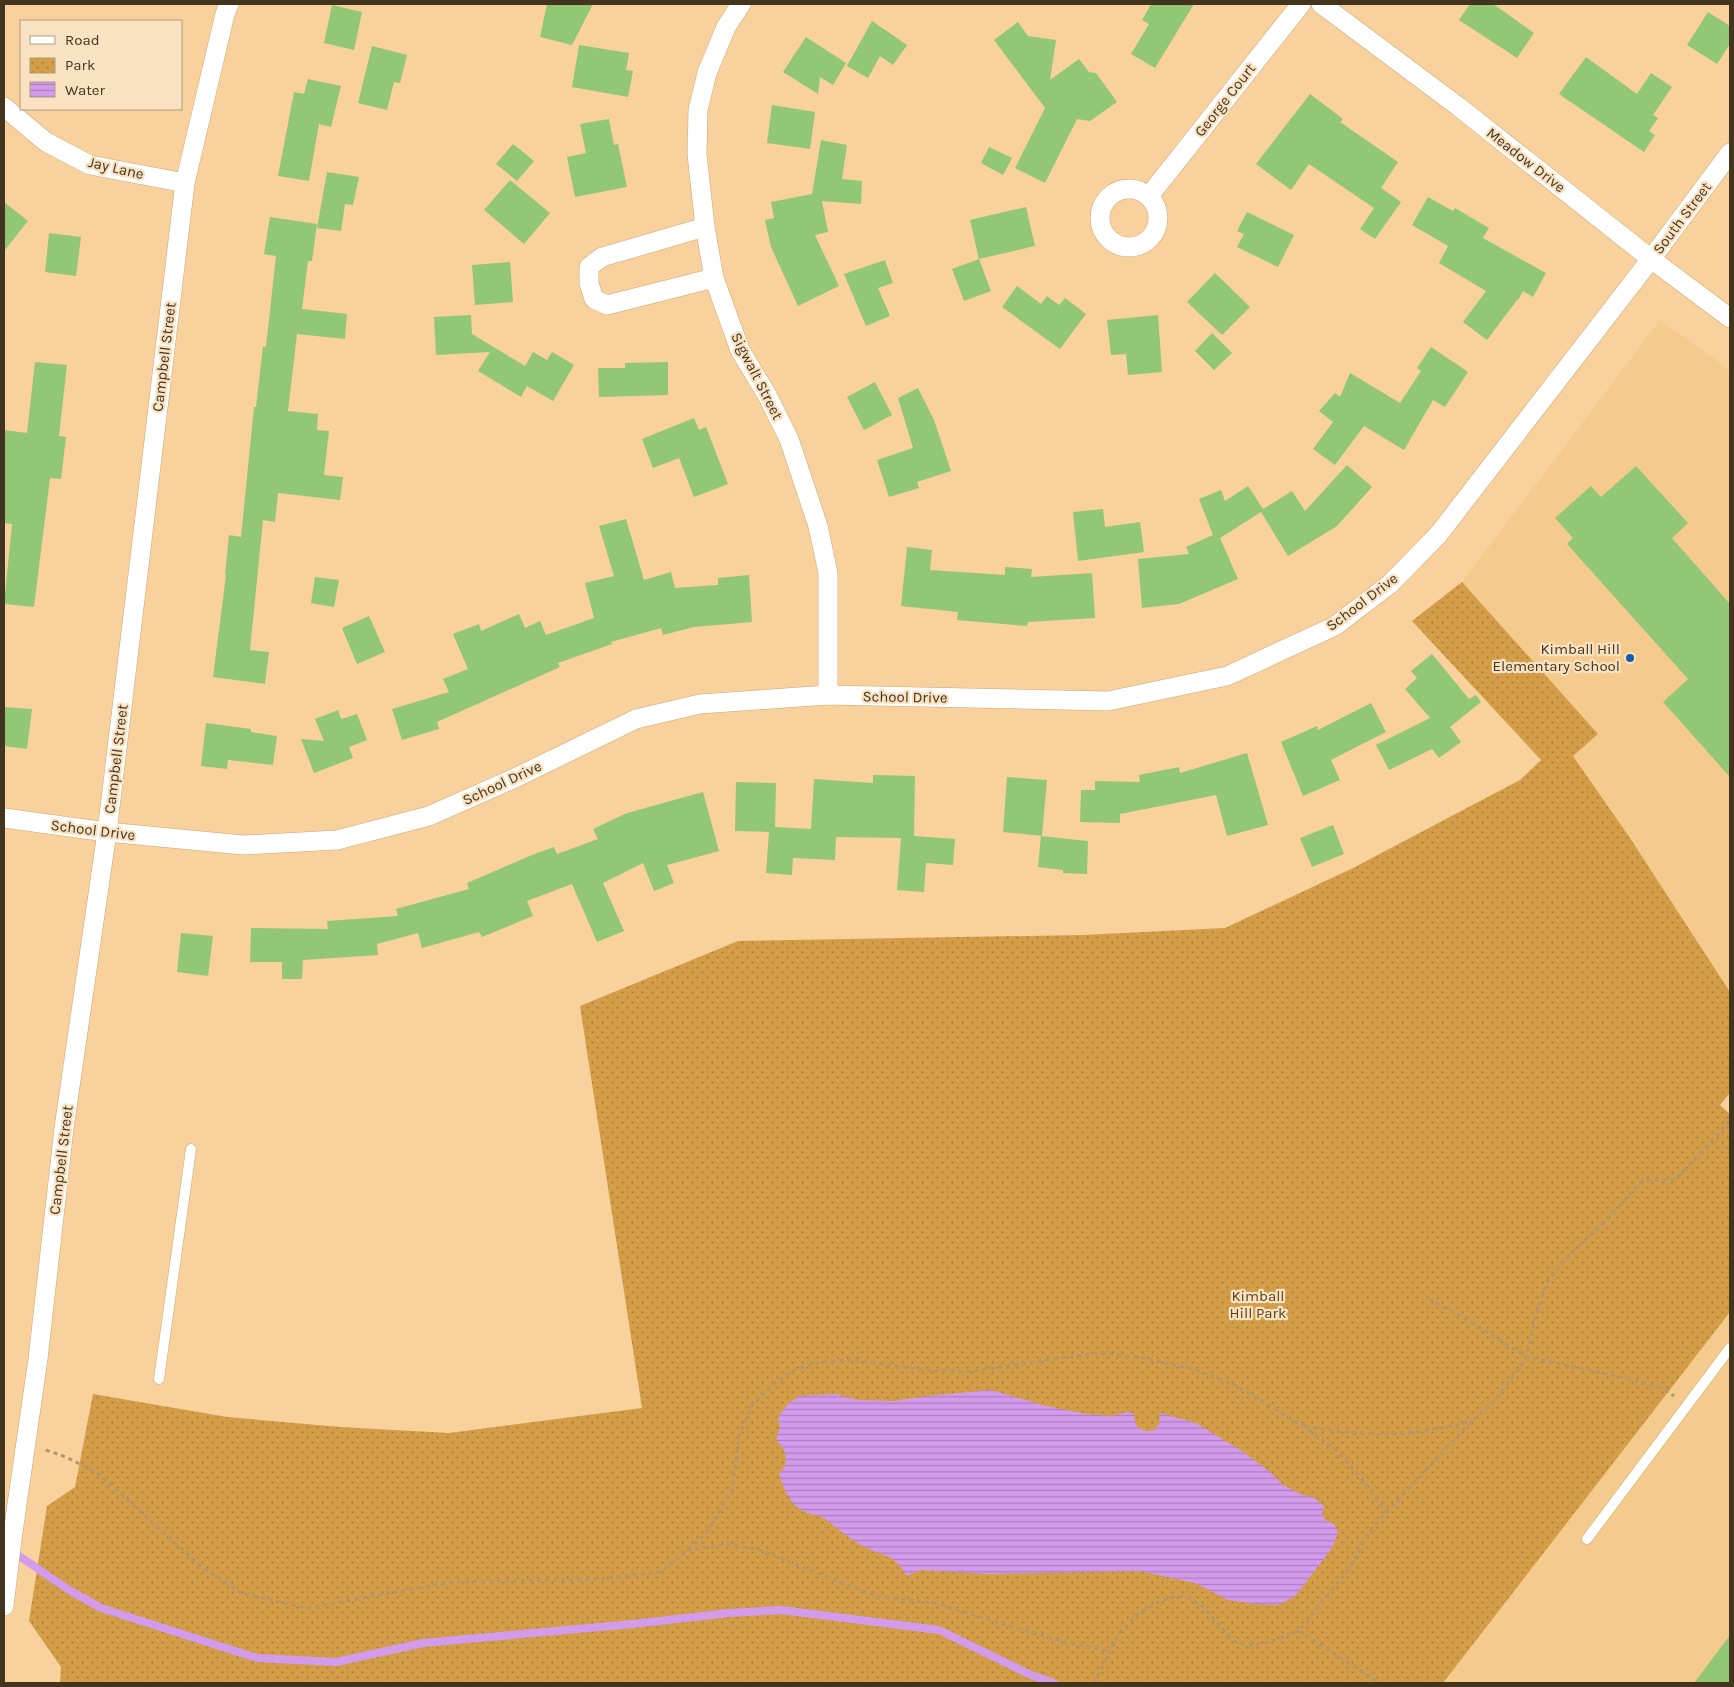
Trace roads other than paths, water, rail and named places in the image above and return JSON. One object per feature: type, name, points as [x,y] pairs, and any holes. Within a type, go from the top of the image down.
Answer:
[{"type":"street","name":"Campbell Street","points":[[4,1606],[38,1359],[64,1128],[107,832],[185,183],[229,4]]},
{"type":"street","name":"Sigwalt Street","points":[[741,4],[726,27],[711,64],[698,110],[697,154],[705,227],[714,278],[740,350],[767,395],[788,439],[818,526],[828,573],[828,695]]},
{"type":"street","name":"George Court","points":[[1149,196],[1301,4]]},
{"type":"street","name":"Meadow Drive","points":[[1321,4],[1460,107],[1651,259],[1730,318]]},
{"type":"street","name":"Jay Lane","points":[[4,108],[46,142],[90,165],[185,183]]},
{"type":"street","name":"South Street","points":[[1651,259],[1730,153]]},
{"type":"street","points":[[705,227],[602,257],[590,267],[589,284],[594,299],[607,305],[714,278]]},
{"type":"street","name":"School Drive","points":[[4,818],[107,832],[243,845],[337,840],[429,816],[517,777],[636,719],[700,704],[828,695],[1108,702],[1227,676],[1335,626],[1390,584],[1438,535],[1651,259]]},
{"type":"lane","points":[[159,1379],[191,1149]]},
{"type":"lane","points":[[1587,1539],[1730,1348]]},
{"type":"water","points":[[991,1390],[1046,1406],[1087,1414],[1111,1416],[1128,1412],[1134,1414],[1135,1423],[1144,1430],[1153,1431],[1159,1424],[1160,1413],[1196,1423],[1242,1451],[1270,1472],[1283,1485],[1302,1495],[1313,1497],[1324,1506],[1322,1514],[1325,1520],[1334,1524],[1338,1532],[1332,1548],[1294,1597],[1278,1605],[1228,1600],[1195,1583],[1140,1571],[987,1574],[920,1570],[907,1576],[902,1568],[892,1559],[856,1542],[824,1518],[800,1509],[791,1501],[785,1490],[779,1473],[785,1467],[786,1459],[785,1452],[776,1440],[780,1427],[778,1417],[787,1405],[799,1396],[835,1394],[858,1400],[894,1401]]},
{"type":"waterway","points":[[12,1551],[69,1590],[101,1608],[257,1658],[336,1662],[423,1643],[633,1624],[729,1613],[781,1610],[939,1630],[1031,1675],[1054,1683]]},
{"type":"place","name":"Kimball Hill Elementary School","points":[[1630,658]]},
{"type":"park label","name":"Kimball Hill Park","points":[[1258,1304]]}]
